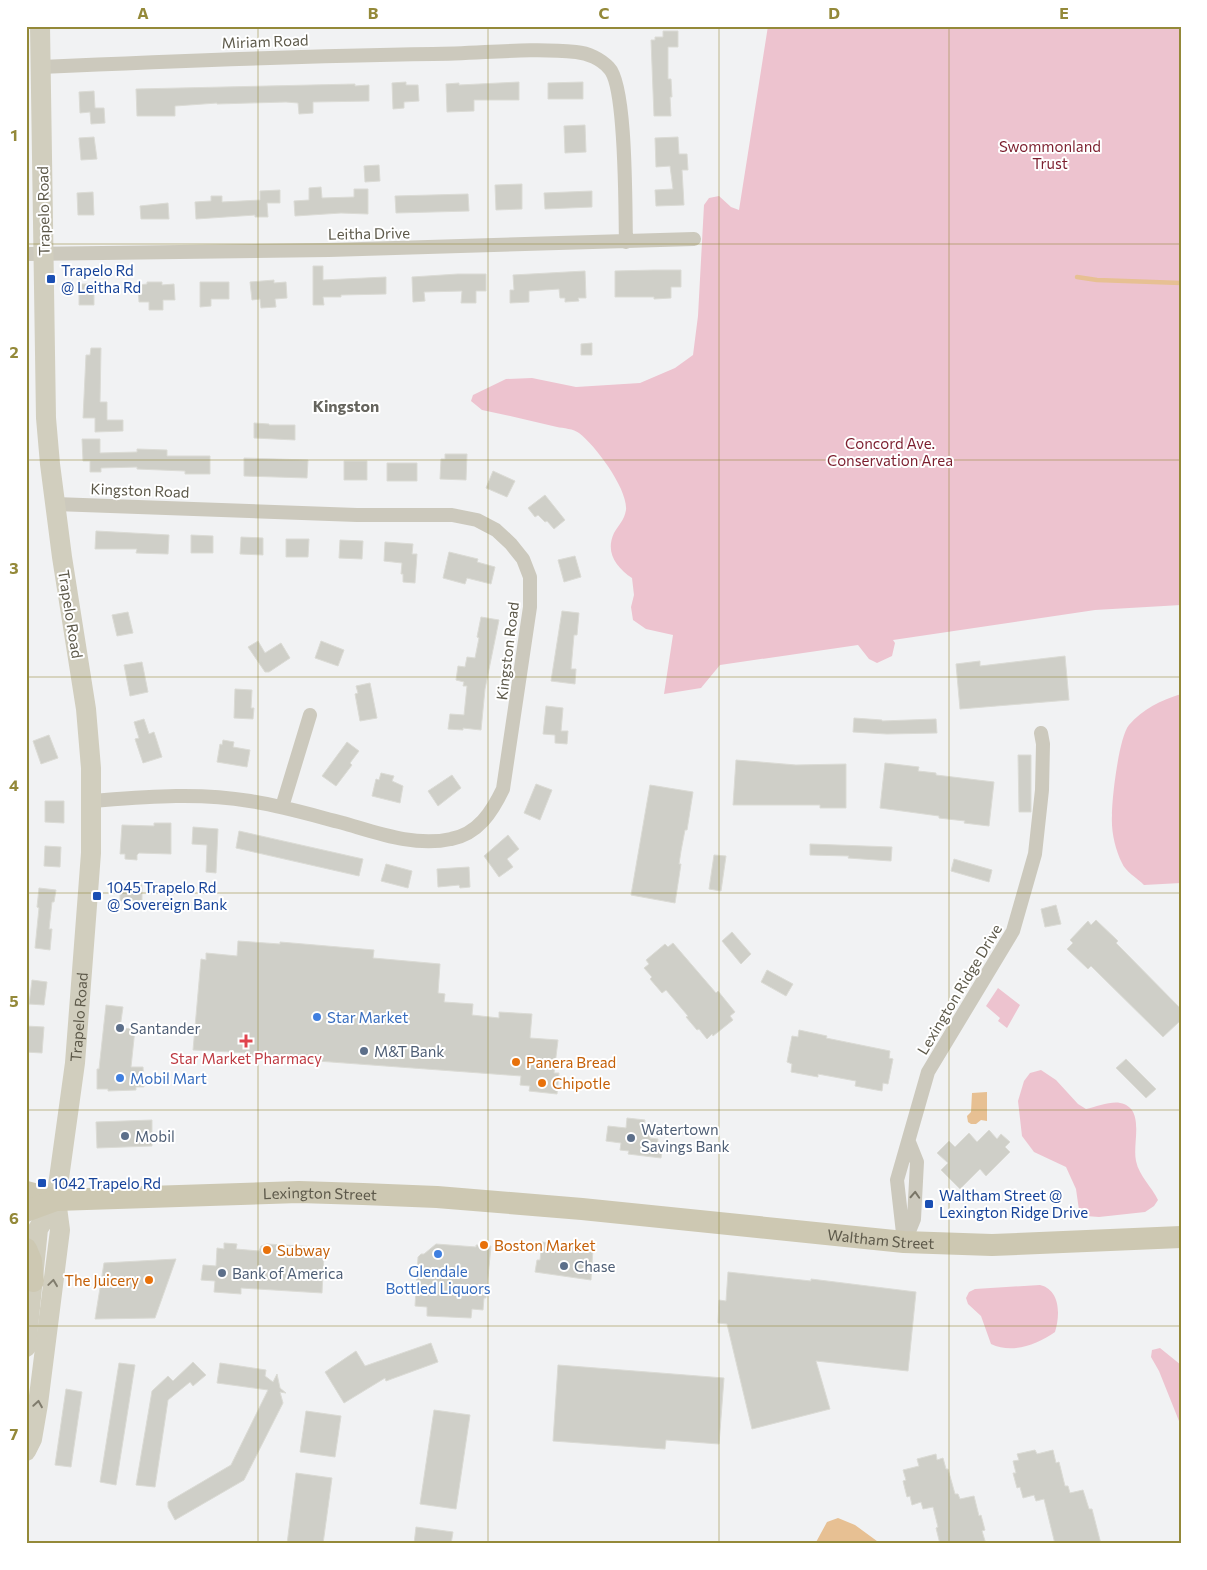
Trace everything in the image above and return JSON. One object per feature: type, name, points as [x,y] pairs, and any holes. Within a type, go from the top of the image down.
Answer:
[{"type":"main road","name":"Trapelo Road","points":[[26,1451],[32,1440],[38,1404],[60,1230],[56,1200],[75,1063],[91,853],[91,768],[86,708],[56,504],[46,418],[35,255],[41,66],[40,26]]},
{"type":"main road","name":"Lexington Street","points":[[26,1192],[56,1200],[299,1192],[437,1197],[582,1209]]},
{"type":"main road","name":"Trapelo Road","points":[[26,1347],[38,1229],[56,1200]]},
{"type":"main road","name":"Lexington Street","points":[[26,1210],[31,1210],[56,1200]]},
{"type":"main road","name":"Waltham Street","points":[[582,1209],[904,1242],[992,1245],[1181,1237]]},
{"type":"main road","points":[[26,1249],[31,1261],[33,1281]]},
{"type":"street","name":"Miriam Road","points":[[41,66],[300,56],[450,54],[536,50],[578,52],[592,56],[611,69],[618,88],[623,124],[626,242]]},
{"type":"street","name":"Leitha Drive","points":[[35,255],[329,250],[694,239]]},
{"type":"street","name":"Kingston Road","points":[[56,504],[356,515],[452,515],[477,520],[496,530],[523,559],[530,577],[530,607],[503,789],[492,811],[468,835],[450,840],[424,842],[390,836],[282,807],[210,796],[166,796],[91,801]]},
{"type":"street","points":[[282,807],[310,715]]},
{"type":"street","name":"Lexington Ridge Drive","points":[[904,1242],[914,1219],[917,1162],[909,1142],[928,1072],[1014,931],[1035,854],[1042,790],[1043,744],[1041,733]]},
{"type":"green space","points":[[768,26],[1181,26],[1181,605],[1095,610],[893,640],[895,643],[892,656],[877,663],[869,659],[858,645],[720,665],[701,688],[664,694],[673,635],[646,629],[633,620],[631,607],[634,595],[632,578],[617,564],[611,546],[614,533],[624,517],[626,510],[625,501],[622,491],[609,468],[586,439],[577,432],[482,410],[471,401],[473,395],[506,379],[532,378],[576,387],[640,383],[675,368],[693,355],[698,316],[704,205],[709,198],[719,196],[731,207],[739,210]]},
{"type":"green space","points":[[1181,694],[1181,883],[1144,885],[1128,872],[1124,866],[1117,852],[1114,840],[1112,806],[1119,754],[1125,732],[1134,719],[1166,699]]},
{"type":"green space","points":[[998,988],[1020,1005],[1007,1028],[998,1021],[1000,1018],[986,1006]]},
{"type":"green space","points":[[1041,1070],[1056,1080],[1078,1104],[1086,1109],[1108,1103],[1120,1103],[1128,1106],[1133,1112],[1136,1127],[1136,1161],[1140,1172],[1158,1200],[1154,1206],[1145,1212],[1099,1217],[1086,1216],[1079,1210],[1076,1189],[1066,1167],[1034,1152],[1022,1136],[1018,1101],[1024,1081],[1030,1073]]},
{"type":"green space","points":[[1040,1285],[1052,1292],[1057,1304],[1058,1319],[1055,1332],[1040,1341],[1024,1347],[1007,1348],[991,1344],[981,1316],[968,1304],[966,1298],[969,1292],[975,1289]]},
{"type":"green space","points":[[1160,1348],[1181,1365],[1181,1426],[1159,1371],[1151,1357],[1152,1350]]},
{"type":"shaded area","points":[[987,1092],[987,1121],[981,1120],[976,1124],[971,1124],[968,1122],[967,1116],[971,1112],[972,1093]]},
{"type":"shaded area","points":[[838,1518],[855,1525],[881,1544],[815,1544],[827,1522]]},
{"type":"building","points":[[663,31],[678,31],[678,47],[668,47],[668,79],[671,79],[672,97],[670,97],[671,116],[654,116],[651,40],[655,40],[655,37],[663,37]]},
{"type":"building","points":[[406,82],[406,85],[418,85],[419,101],[404,102],[404,108],[393,109],[392,83]]},
{"type":"building","points":[[519,82],[519,100],[474,100],[474,111],[447,112],[446,84]]},
{"type":"building","points":[[583,82],[583,99],[548,99],[548,83]]},
{"type":"building","points":[[355,84],[355,86],[369,85],[369,101],[313,102],[313,113],[299,114],[298,103],[217,103],[175,106],[175,116],[137,116],[136,89]]},
{"type":"building","points":[[94,91],[95,108],[104,108],[105,123],[91,124],[90,112],[80,113],[79,92]]},
{"type":"building","points":[[585,125],[586,152],[565,153],[564,126]]},
{"type":"building","points":[[94,137],[97,159],[81,160],[79,138]]},
{"type":"building","points":[[678,137],[679,154],[687,154],[688,170],[682,170],[684,205],[656,206],[655,190],[673,189],[670,166],[656,167],[655,138]]},
{"type":"building","points":[[379,165],[380,181],[365,182],[364,166]]},
{"type":"building","points":[[522,184],[522,209],[496,210],[495,185]]},
{"type":"building","points":[[321,187],[322,198],[354,197],[354,189],[368,189],[368,214],[341,213],[295,216],[294,201],[309,200],[309,188]]},
{"type":"building","points":[[280,190],[280,203],[267,203],[268,217],[255,217],[255,215],[196,219],[195,202],[211,201],[211,196],[222,196],[222,202],[260,200],[260,191]]},
{"type":"building","points":[[592,191],[592,207],[545,209],[544,193]]},
{"type":"building","points":[[93,192],[94,215],[78,215],[77,193]]},
{"type":"building","points":[[468,194],[469,211],[396,213],[395,196]]},
{"type":"building","points":[[168,203],[169,219],[141,219],[140,206]]},
{"type":"building","points":[[313,266],[323,266],[323,280],[386,277],[386,294],[323,297],[324,305],[313,305]]},
{"type":"building","points":[[681,270],[681,287],[671,287],[671,298],[615,297],[615,271]]},
{"type":"building","points":[[585,271],[586,298],[578,298],[579,301],[565,302],[565,298],[560,298],[559,289],[529,291],[529,302],[510,303],[510,290],[514,290],[513,275]]},
{"type":"building","points":[[486,274],[486,291],[476,291],[476,303],[461,303],[462,291],[424,292],[425,301],[413,302],[412,277]]},
{"type":"building","points":[[274,280],[274,283],[286,282],[287,298],[275,299],[276,307],[261,308],[260,299],[252,300],[250,282]]},
{"type":"building","points":[[147,282],[162,282],[162,285],[174,284],[175,300],[163,300],[163,310],[149,310],[149,302],[139,302],[138,285],[147,284]]},
{"type":"building","points":[[200,282],[229,282],[229,299],[211,299],[211,306],[200,307]]},
{"type":"building","points":[[79,284],[94,284],[94,305],[79,305]]},
{"type":"building","points":[[592,343],[592,355],[581,355],[581,344]]},
{"type":"building","points":[[91,348],[101,348],[100,402],[107,402],[107,420],[123,420],[123,431],[95,432],[95,418],[83,418],[86,355],[90,355]]},
{"type":"building","points":[[254,423],[295,425],[295,440],[254,438]]},
{"type":"building","points":[[82,439],[100,439],[100,453],[137,452],[137,449],[167,450],[167,456],[210,456],[210,474],[185,474],[185,471],[137,469],[137,467],[101,468],[101,472],[90,472],[90,461],[83,461]]},
{"type":"building","points":[[445,454],[467,454],[466,480],[440,479],[441,459],[445,459]]},
{"type":"building","points":[[244,458],[308,460],[307,478],[244,476]]},
{"type":"building","points":[[344,461],[367,461],[367,480],[344,480]]},
{"type":"building","points":[[387,463],[417,463],[417,481],[387,481]]},
{"type":"building","points":[[493,471],[515,481],[507,497],[486,488]]},
{"type":"building","points":[[545,495],[565,520],[554,529],[538,515],[535,517],[528,508]]},
{"type":"building","points":[[96,531],[169,535],[168,554],[136,553],[137,549],[95,549]]},
{"type":"building","points":[[191,535],[213,536],[213,553],[191,553]]},
{"type":"building","points":[[241,537],[263,538],[263,555],[240,554]]},
{"type":"building","points":[[286,539],[309,539],[308,557],[286,557]]},
{"type":"building","points":[[340,540],[363,541],[362,559],[339,558]]},
{"type":"building","points":[[385,542],[413,544],[412,554],[417,554],[415,583],[403,582],[403,574],[401,574],[402,563],[384,561]]},
{"type":"building","points":[[449,552],[478,559],[477,562],[495,567],[491,584],[467,578],[465,584],[443,578]]},
{"type":"building","points":[[575,556],[581,577],[564,582],[558,560]]},
{"type":"building","points":[[562,611],[579,613],[577,635],[574,635],[571,669],[576,669],[575,684],[551,681]]},
{"type":"building","points":[[128,612],[133,633],[117,636],[112,615]]},
{"type":"building","points":[[481,617],[499,620],[485,689],[481,730],[448,729],[450,714],[464,715],[467,686],[463,686],[464,682],[456,680],[458,666],[465,667],[467,657],[475,658]]},
{"type":"building","points":[[258,641],[265,653],[281,643],[290,658],[269,672],[265,672],[248,647]]},
{"type":"building","points":[[321,641],[344,650],[338,666],[315,658]]},
{"type":"building","points":[[1065,656],[1069,700],[960,709],[956,664],[980,661],[980,666]]},
{"type":"building","points":[[142,662],[148,692],[130,696],[124,665]]},
{"type":"building","points":[[370,683],[377,718],[360,721],[355,694],[358,693],[356,686]]},
{"type":"building","points":[[235,689],[252,690],[251,708],[254,708],[253,719],[234,718]]},
{"type":"building","points":[[546,706],[563,708],[561,731],[568,731],[567,744],[555,743],[555,735],[543,734]]},
{"type":"building","points":[[854,718],[882,721],[936,719],[937,733],[887,734],[853,732]]},
{"type":"building","points":[[144,719],[149,734],[154,732],[162,757],[143,763],[135,739],[139,738],[134,722]]},
{"type":"building","points":[[49,735],[58,758],[41,764],[33,741]]},
{"type":"building","points":[[223,740],[234,742],[233,747],[250,750],[247,767],[217,762],[220,744],[222,745]]},
{"type":"building","points":[[347,742],[359,751],[350,763],[352,765],[336,786],[322,776]]},
{"type":"building","points":[[1018,755],[1031,755],[1031,812],[1019,812]]},
{"type":"building","points":[[736,760],[796,765],[846,764],[846,808],[820,808],[820,805],[733,805]]},
{"type":"building","points":[[885,763],[919,767],[918,771],[936,773],[936,775],[994,782],[989,826],[939,818],[939,816],[880,808]]},
{"type":"building","points":[[381,773],[394,776],[392,781],[403,786],[400,803],[372,796],[376,779],[379,780]]},
{"type":"building","points":[[452,775],[461,788],[438,806],[428,791]]},
{"type":"building","points":[[536,784],[552,790],[540,820],[524,813]]},
{"type":"building","points":[[650,785],[693,792],[687,830],[685,830],[681,851],[675,903],[631,895]]},
{"type":"building","points":[[45,801],[64,801],[64,823],[45,822]]},
{"type":"building","points":[[154,823],[171,823],[171,854],[139,853],[137,860],[125,859],[125,854],[120,854],[122,825],[154,826]]},
{"type":"building","points":[[193,827],[218,829],[216,873],[206,872],[207,845],[192,844]]},
{"type":"building","points":[[239,831],[363,859],[359,876],[236,848]]},
{"type":"building","points":[[508,835],[519,849],[507,859],[513,867],[499,877],[484,856]]},
{"type":"building","points":[[810,844],[892,847],[891,861],[848,858],[849,856],[810,855]]},
{"type":"building","points":[[45,846],[61,847],[60,867],[44,866]]},
{"type":"building","points":[[714,855],[726,856],[721,891],[709,889]]},
{"type":"building","points":[[954,859],[992,870],[989,882],[951,871]]},
{"type":"building","points":[[386,864],[412,871],[408,888],[381,881]]},
{"type":"building","points":[[469,867],[470,887],[460,888],[459,885],[438,887],[437,869]]},
{"type":"building","points":[[120,884],[142,884],[142,901],[120,901]]},
{"type":"building","points":[[39,888],[56,890],[54,902],[52,902],[49,929],[52,929],[50,950],[35,948]]},
{"type":"building","points":[[1056,905],[1061,924],[1045,927],[1041,909]]},
{"type":"building","points":[[1096,920],[1181,1009],[1181,1020],[1163,1037],[1091,966],[1088,969],[1067,949],[1073,943],[1070,940],[1088,921],[1091,925]]},
{"type":"building","points":[[732,932],[751,954],[741,964],[722,941]]},
{"type":"building","points":[[238,941],[280,944],[280,942],[374,950],[373,958],[440,964],[438,993],[445,994],[444,1002],[473,1004],[472,1015],[499,1018],[499,1012],[532,1014],[530,1038],[558,1040],[554,1073],[559,1073],[557,1094],[529,1091],[530,1086],[520,1085],[521,1076],[249,1056],[249,1053],[193,1050],[201,959],[206,960],[206,953],[237,956]]},
{"type":"building","points":[[673,943],[735,1012],[730,1016],[733,1020],[707,1039],[686,1017],[688,1016],[666,990],[662,993],[650,979],[652,977],[644,968],[649,964],[646,960],[665,944],[668,947]]},
{"type":"building","points":[[767,970],[793,984],[786,996],[761,982]]},
{"type":"building","points":[[32,980],[47,982],[44,1005],[29,1004]]},
{"type":"building","points":[[106,1005],[123,1007],[120,1028],[135,1029],[131,1067],[143,1067],[144,1087],[136,1087],[136,1090],[108,1091],[108,1089],[97,1089],[97,1069],[99,1069]]},
{"type":"building","points":[[26,1026],[44,1027],[42,1053],[26,1052]]},
{"type":"building","points":[[799,1030],[827,1036],[826,1038],[890,1051],[889,1058],[893,1059],[888,1084],[883,1083],[882,1091],[855,1086],[856,1081],[818,1074],[818,1077],[791,1072],[792,1064],[787,1062],[792,1036],[798,1037]]},
{"type":"building","points":[[1126,1059],[1156,1089],[1146,1098],[1116,1068]]},
{"type":"building","points":[[627,1118],[645,1120],[644,1129],[651,1130],[650,1138],[658,1139],[657,1145],[663,1146],[661,1158],[628,1154],[629,1151],[620,1150],[621,1143],[606,1141],[608,1126],[626,1128]]},
{"type":"building","points":[[152,1120],[152,1146],[97,1148],[96,1122]]},
{"type":"building","points":[[989,1130],[997,1139],[1001,1134],[1010,1142],[1005,1147],[1010,1152],[986,1176],[980,1169],[960,1189],[941,1170],[948,1163],[937,1153],[949,1141],[955,1147],[969,1133],[977,1142]]},
{"type":"building","name":"Chase","points":[[542,1242],[593,1249],[591,1280],[535,1272],[537,1260],[540,1260]]},
{"type":"building","points":[[224,1243],[237,1244],[236,1249],[259,1251],[261,1246],[267,1244],[319,1247],[324,1254],[322,1293],[241,1288],[241,1294],[214,1292],[215,1281],[201,1280],[203,1265],[216,1266],[217,1248],[224,1249]]},
{"type":"building","points":[[436,1244],[476,1247],[476,1245],[491,1246],[483,1310],[472,1309],[471,1318],[427,1316],[427,1307],[415,1306],[418,1257]]},
{"type":"building","points":[[176,1259],[155,1318],[95,1319],[104,1263]]},
{"type":"building","points":[[728,1272],[811,1281],[811,1279],[916,1292],[908,1371],[816,1361],[830,1409],[752,1429],[727,1324],[718,1323],[719,1300],[726,1301]]},
{"type":"building","points":[[431,1343],[438,1362],[386,1381],[385,1378],[344,1403],[325,1372],[356,1351],[365,1366]]},
{"type":"building","points":[[193,1362],[206,1375],[193,1386],[190,1382],[168,1400],[155,1487],[136,1485],[152,1391],[168,1376],[173,1381]]},
{"type":"building","points":[[119,1363],[135,1365],[116,1485],[100,1482]]},
{"type":"building","points":[[220,1363],[266,1370],[265,1376],[273,1382],[277,1374],[280,1388],[286,1393],[280,1392],[283,1403],[244,1480],[175,1520],[168,1507],[168,1502],[231,1465],[268,1390],[217,1383]]},
{"type":"building","points":[[558,1365],[724,1378],[719,1444],[666,1440],[665,1449],[553,1441]]},
{"type":"building","points":[[66,1389],[82,1392],[71,1467],[55,1465]]},
{"type":"building","points":[[434,1410],[470,1415],[456,1509],[420,1504]]},
{"type":"building","points":[[306,1411],[341,1416],[335,1457],[300,1452]]},
{"type":"building","points":[[1035,1450],[1037,1454],[1053,1450],[1056,1463],[1059,1462],[1065,1486],[1068,1486],[1070,1493],[1083,1490],[1089,1509],[1092,1509],[1101,1544],[1055,1544],[1044,1499],[1036,1501],[1034,1495],[1023,1498],[1020,1487],[1017,1488],[1013,1473],[1016,1473],[1013,1461],[1019,1460],[1017,1454]]},
{"type":"building","points":[[936,1454],[937,1460],[943,1458],[955,1494],[958,1494],[960,1499],[974,1496],[985,1530],[982,1531],[986,1544],[940,1544],[933,1507],[923,1509],[921,1502],[912,1505],[910,1496],[907,1497],[903,1481],[906,1480],[903,1470],[919,1466],[917,1459]]},
{"type":"building","points":[[296,1473],[332,1478],[323,1544],[287,1544]]},
{"type":"building","points":[[416,1527],[453,1532],[451,1544],[414,1544]]},
{"type":"waterway","points":[[1077,277],[1097,280],[1181,283]]},
{"type":"place","name":"Trapelo Rd @ Leitha Rd","points":[[51,279]]},
{"type":"place","name":"1045 Trapelo Rd @ Sovereign Bank","points":[[97,896]]},
{"type":"place","name":"Star Market","points":[[317,1017]]},
{"type":"place","name":"Santander","points":[[120,1028]]},
{"type":"place","name":"Star Market Pharmacy","points":[[246,1041]]},
{"type":"place","name":"M&T Bank","points":[[364,1051]]},
{"type":"place","name":"Panera Bread","points":[[516,1062]]},
{"type":"place","name":"Mobil Mart","points":[[120,1078]]},
{"type":"place","name":"Chipotle","points":[[542,1083]]},
{"type":"place","name":"Mobil","points":[[125,1136]]},
{"type":"place","name":"Watertown Savings Bank","points":[[631,1138]]},
{"type":"place","name":"1042 Trapelo Rd","points":[[42,1183]]},
{"type":"place","name":"Waltham Street @ Lexington Ridge Drive","points":[[929,1204]]},
{"type":"place","name":"Boston Market","points":[[484,1245]]},
{"type":"place","name":"Subway","points":[[267,1250]]},
{"type":"place","name":"Glendale Bottled Liquors","points":[[438,1254]]},
{"type":"place","name":"Chase","points":[[564,1266]]},
{"type":"place","name":"Bank of America","points":[[222,1273]]},
{"type":"place","name":"The Juicery","points":[[149,1280]]},
{"type":"district","name":"Kingston","points":[[346,405]]},
{"type":"park label","name":"Swommonland Trust","points":[[1050,154]]},
{"type":"park label","name":"Concord Ave. Conservation Area","points":[[890,452]]}]
